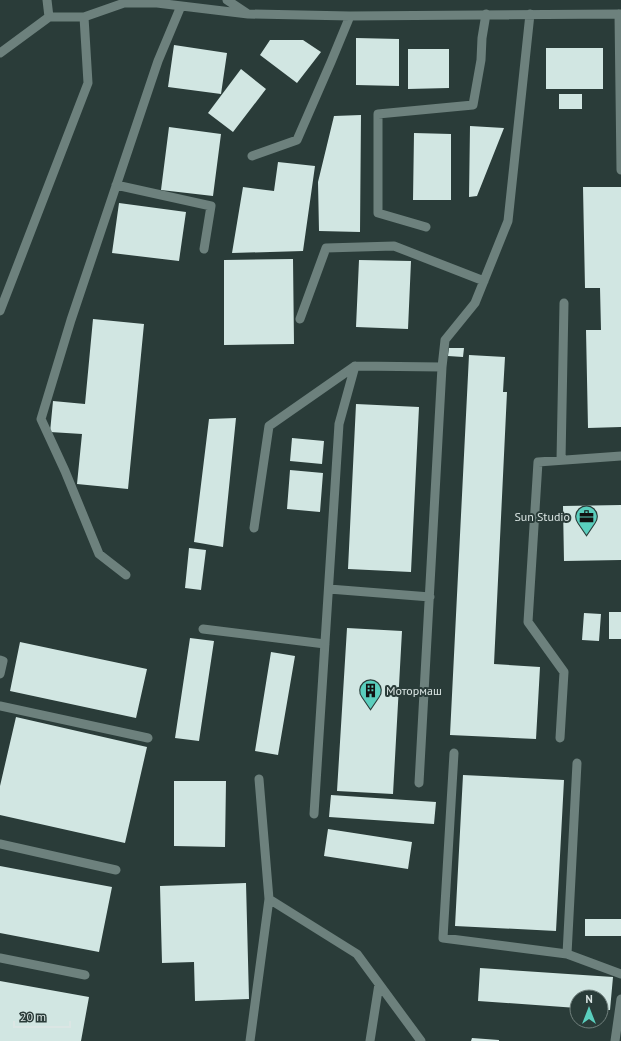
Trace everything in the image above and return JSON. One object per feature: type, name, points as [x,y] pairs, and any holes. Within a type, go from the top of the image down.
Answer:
[{"type":"lane","points":[[47,0],[49,17]]},
{"type":"lane","points":[[227,0],[248,14]]},
{"type":"lane","points":[[0,53],[49,17],[84,17],[124,3],[156,2],[248,14],[350,16],[620,14],[621,170]]},
{"type":"lane","points":[[126,575],[99,554],[65,471],[41,419],[71,320],[158,61],[181,6]]},
{"type":"lane","points":[[426,227],[378,213],[378,114],[473,105],[481,60],[482,38],[486,14]]},
{"type":"lane","points":[[420,783],[442,367],[445,340],[475,302],[508,221],[530,14]]},
{"type":"lane","points":[[252,156],[297,140],[350,16]]},
{"type":"lane","points":[[0,311],[88,83],[84,17]]},
{"type":"lane","points":[[116,185],[211,206],[204,249]]},
{"type":"lane","points":[[300,319],[326,248],[394,246],[484,281]]},
{"type":"lane","points":[[561,460],[564,304]]},
{"type":"lane","points":[[254,528],[269,426],[355,366],[442,367]]},
{"type":"lane","points":[[314,814],[339,424],[355,366]]},
{"type":"lane","points":[[560,738],[564,672],[528,622],[538,462],[621,456]]},
{"type":"lane","points":[[329,589],[430,597]]},
{"type":"lane","points":[[203,629],[325,644]]},
{"type":"lane","points":[[0,660],[3,662],[0,674]]},
{"type":"lane","points":[[0,706],[148,738]]},
{"type":"lane","points":[[454,753],[443,938],[567,954],[621,974]]},
{"type":"lane","points":[[567,954],[577,763]]},
{"type":"lane","points":[[250,1041],[269,899],[259,779]]},
{"type":"lane","points":[[0,844],[116,870]]},
{"type":"lane","points":[[269,899],[357,954],[421,1041]]},
{"type":"lane","points":[[0,958],[85,976]]},
{"type":"lane","points":[[370,1041],[379,984]]},
{"type":"lane","points":[[615,1041],[621,999]]},
{"type":"building","points":[[356,38],[399,39],[399,86],[356,85]]},
{"type":"building","points":[[270,40],[303,40],[321,52],[297,83],[260,55]]},
{"type":"building","points":[[174,45],[227,53],[221,94],[168,87]]},
{"type":"building","points":[[546,48],[603,48],[603,89],[546,89]]},
{"type":"building","points":[[408,49],[449,49],[449,88],[408,89]]},
{"type":"building","points":[[241,69],[266,89],[233,132],[208,113]]},
{"type":"building","points":[[559,94],[582,94],[582,109],[559,109]]},
{"type":"building","points":[[361,115],[360,232],[319,231],[318,182],[334,116]]},
{"type":"building","points":[[470,126],[504,128],[477,196],[469,197]]},
{"type":"building","points":[[169,127],[221,134],[213,196],[161,190]]},
{"type":"building","points":[[414,133],[451,134],[451,200],[413,200]]},
{"type":"building","points":[[278,162],[315,166],[303,251],[232,253],[243,187],[274,191]]},
{"type":"building","points":[[583,187],[621,187],[621,427],[588,428],[586,330],[601,330],[600,288],[585,288]]},
{"type":"building","points":[[119,203],[186,212],[179,261],[112,253]]},
{"type":"building","points":[[293,259],[294,344],[224,345],[224,260]]},
{"type":"building","points":[[359,260],[411,261],[408,329],[356,327]]},
{"type":"building","points":[[93,319],[144,324],[128,489],[77,484],[82,434],[50,432],[53,401],[85,404]]},
{"type":"building","points":[[449,348],[464,348],[463,357],[448,356]]},
{"type":"building","points":[[469,355],[505,357],[503,392],[507,392],[494,664],[540,667],[536,739],[450,735]]},
{"type":"building","points":[[356,404],[419,407],[411,572],[348,569]]},
{"type":"building","points":[[236,418],[223,547],[194,542],[209,419]]},
{"type":"building","points":[[292,438],[324,441],[322,464],[290,461]]},
{"type":"building","points":[[290,470],[323,473],[320,512],[287,509]]},
{"type":"building","points":[[621,505],[621,560],[564,561],[563,506]]},
{"type":"building","points":[[189,548],[206,550],[201,590],[185,588]]},
{"type":"building","points":[[609,612],[621,612],[621,639],[609,639]]},
{"type":"building","points":[[584,613],[601,614],[599,641],[582,640]]},
{"type":"building","name":"Мотормаш","points":[[347,628],[402,631],[393,794],[337,791]]},
{"type":"building","points":[[190,638],[214,641],[199,741],[175,738]]},
{"type":"building","points":[[20,642],[147,669],[136,718],[10,691]]},
{"type":"building","points":[[271,652],[295,656],[278,755],[255,751]]},
{"type":"building","points":[[16,717],[147,747],[125,843],[0,815],[0,786]]},
{"type":"building","points":[[463,775],[564,780],[556,931],[455,926]]},
{"type":"building","points":[[174,781],[226,781],[225,847],[174,846]]},
{"type":"building","points":[[331,795],[436,802],[434,824],[329,817]]},
{"type":"building","points":[[328,829],[412,842],[408,869],[324,856]]},
{"type":"building","points":[[0,866],[112,887],[99,952],[0,933]]},
{"type":"building","points":[[246,883],[249,999],[195,1001],[194,962],[162,963],[160,886]]},
{"type":"building","points":[[585,919],[621,919],[621,936],[585,936]]},
{"type":"building","points":[[480,968],[613,977],[610,1010],[609,989],[569,989],[569,1007],[478,1001]]},
{"type":"building","points":[[0,981],[89,997],[81,1041],[0,1041]]},
{"type":"building","points":[[472,1038],[499,1040],[499,1041],[471,1041]]},
{"type":"place","name":"Sun Studio","points":[[586,536]]},
{"type":"place","name":"Мотормаш","points":[[370,710]]}]
